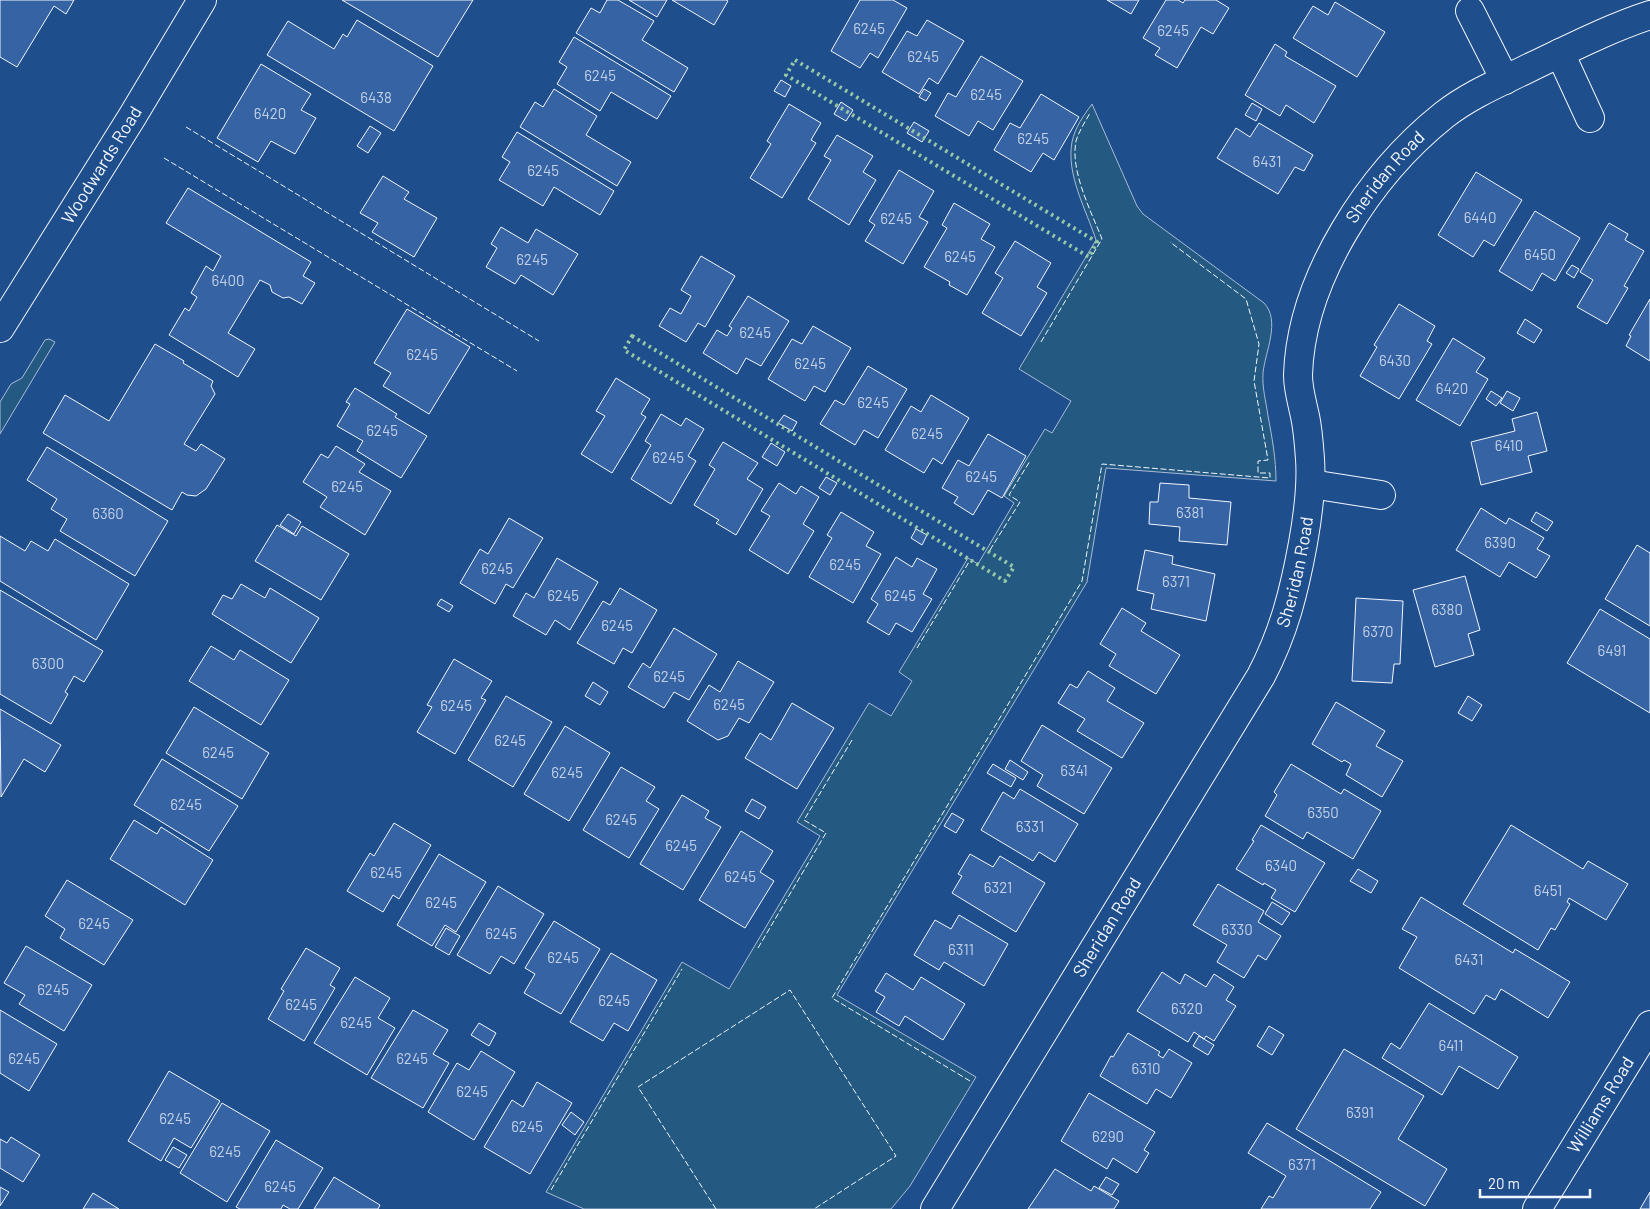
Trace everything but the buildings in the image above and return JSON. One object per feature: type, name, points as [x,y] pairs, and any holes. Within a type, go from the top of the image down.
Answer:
[{"type":"street","name":"Woodwards Road","points":[[0,328],[132,117],[202,0]]},
{"type":"street","points":[[1470,11],[1505,80]]},
{"type":"street","name":"Sheridan Road","points":[[935,1209],[1256,684],[1281,635],[1294,590],[1311,484],[1305,417],[1299,396],[1301,338],[1312,297],[1329,261],[1357,212],[1371,192],[1404,153],[1444,115],[1467,100],[1560,53],[1612,29],[1650,15]]},
{"type":"street","points":[[1560,53],[1590,118]]},
{"type":"street","points":[[1311,484],[1381,495]]},
{"type":"street","name":"Williams Road","points":[[1537,1209],[1650,1024]]},
{"type":"shaded area","points":[[1092,104],[1137,206],[1143,214],[1264,303],[1269,310],[1272,328],[1263,379],[1274,448],[1276,481],[1106,468],[1087,582],[837,995],[976,1077],[910,1186],[891,1209],[584,1209],[546,1192],[682,962],[729,989],[820,836],[797,822],[869,703],[891,716],[912,681],[899,672],[968,558],[978,564],[1014,503],[1004,496],[1045,429],[1052,433],[1071,401],[1019,369],[1096,240],[1074,179],[1071,154],[1075,131]]},
{"type":"shaded area","points":[[49,339],[55,342],[0,434],[0,402],[11,384],[22,378],[45,340]]},
{"type":"hedge","points":[[795,60],[1097,242],[1089,257],[786,75],[795,60]]},
{"type":"hedge","points":[[632,336],[1014,567],[1005,581],[624,350],[632,336]]},
{"type":"fence","points":[[1041,342],[1102,239],[1087,204],[1076,165],[1076,141],[1090,113]]},
{"type":"fence","points":[[186,127],[539,341]]},
{"type":"fence","points":[[164,158],[517,371]]},
{"type":"fence","points":[[970,1081],[832,998],[1082,581],[1102,464],[1270,478],[1270,473],[1258,473],[1258,461],[1268,460],[1254,381],[1259,344],[1246,299],[1170,242]]},
{"type":"fence","points":[[990,550],[1020,502],[1009,495],[1030,461]]},
{"type":"fence","points":[[917,648],[969,562]]},
{"type":"fence","points":[[758,948],[826,833],[804,820],[852,740]]},
{"type":"fence","points":[[551,1190],[682,969]]},
{"type":"fence","points":[[716,1209],[638,1087],[790,990],[896,1156],[814,1209]]}]
